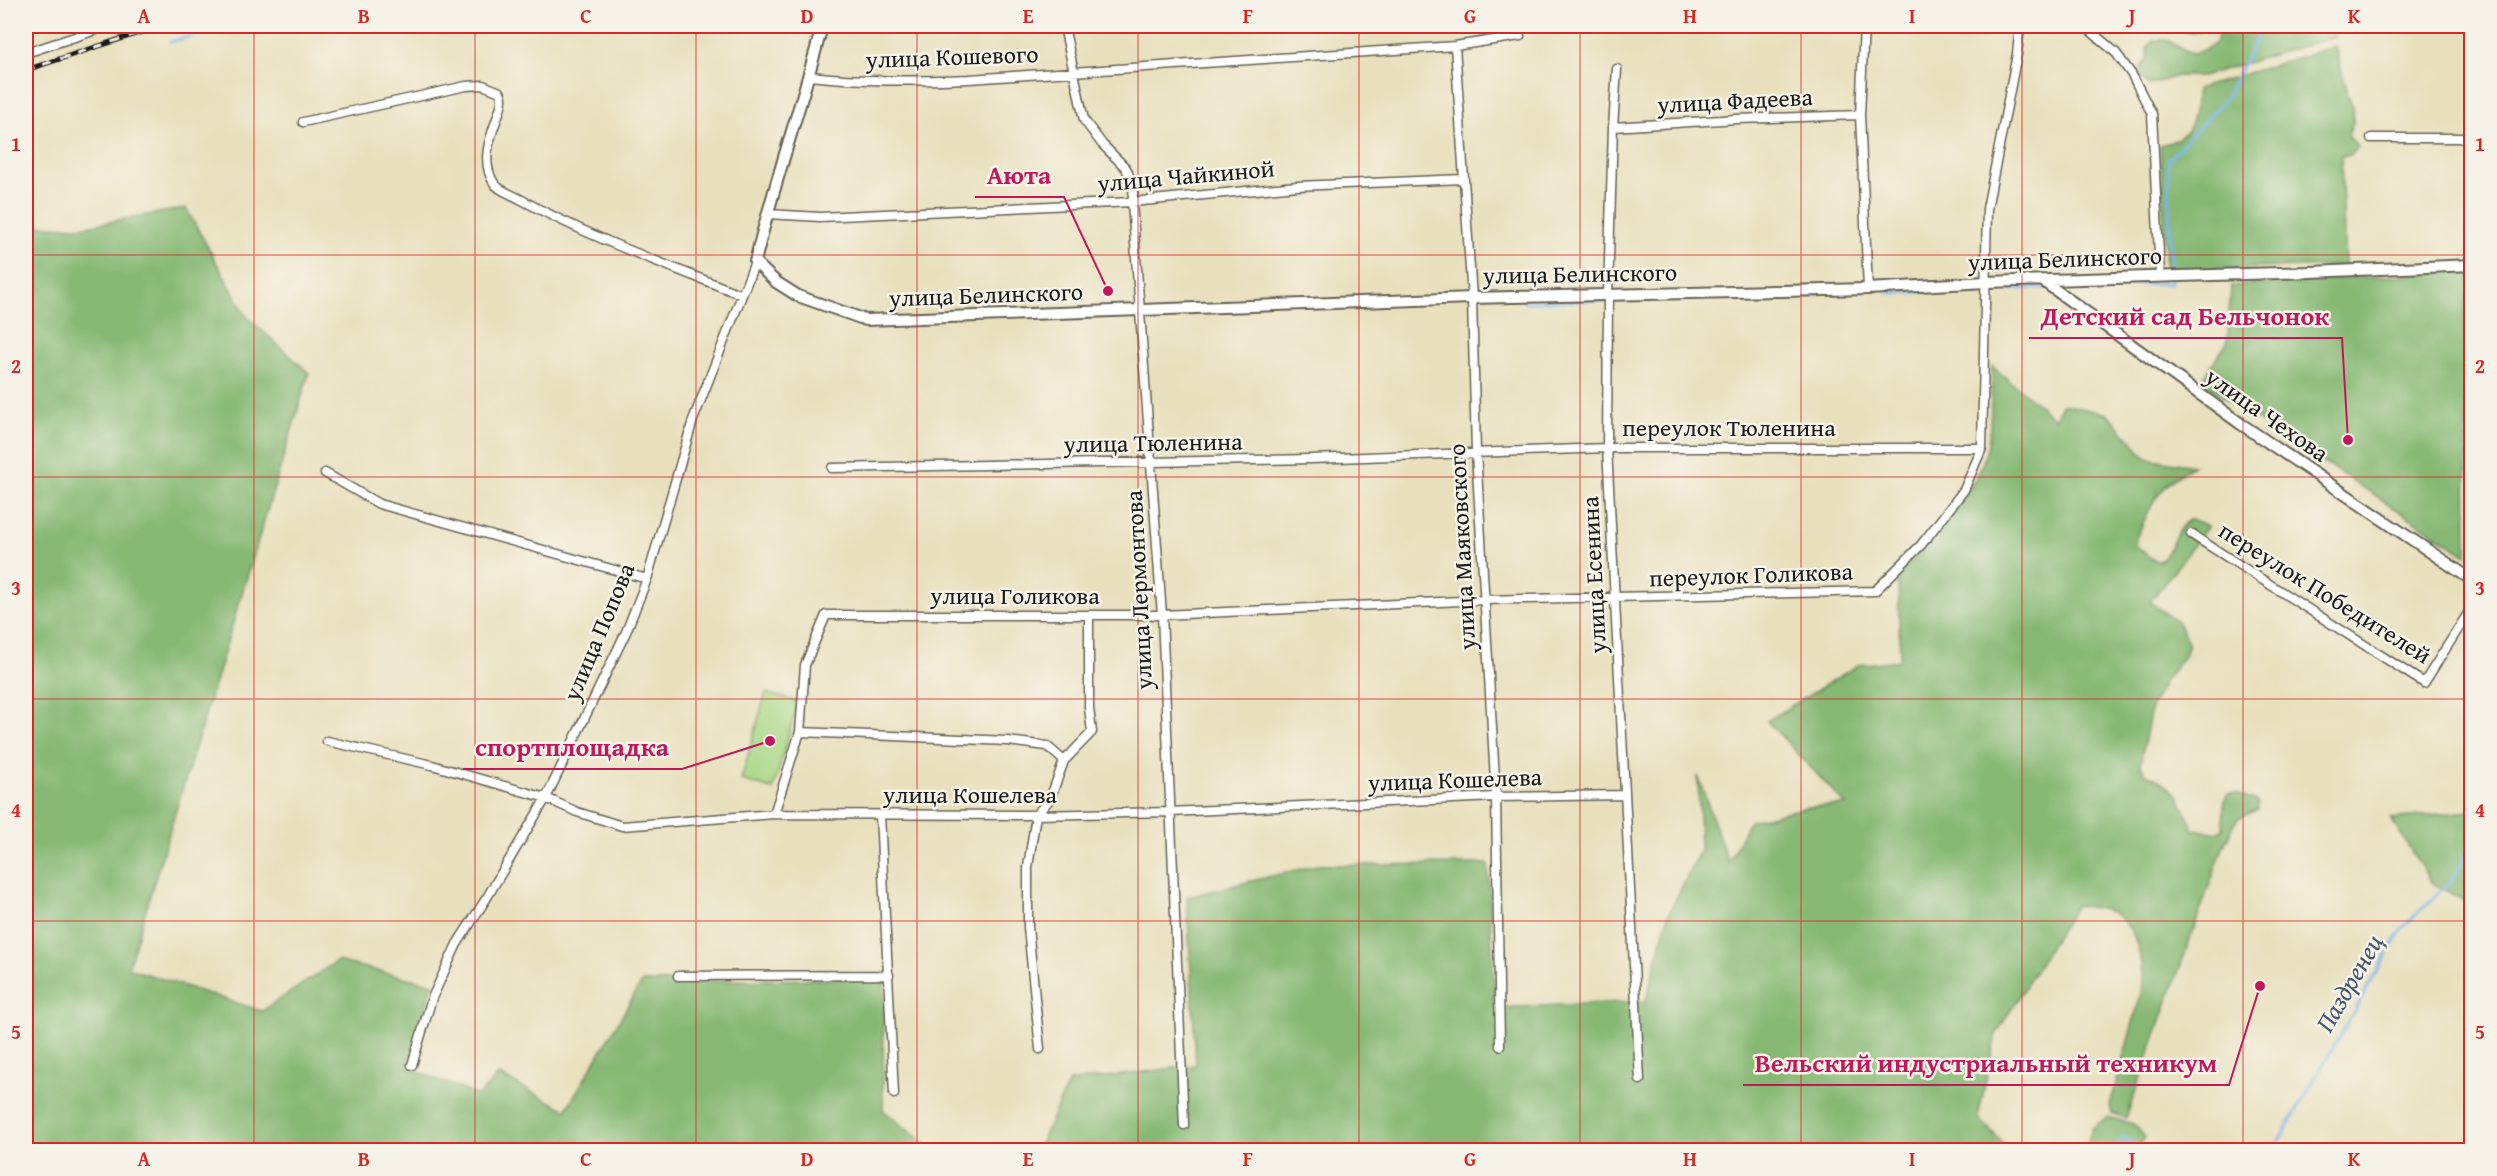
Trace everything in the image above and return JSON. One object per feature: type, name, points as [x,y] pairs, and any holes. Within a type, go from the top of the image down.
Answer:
[{"type":"street","points":[[26,53],[108,26]]},
{"type":"street","points":[[755,262],[822,26]]},
{"type":"street","name":"улица Лермонтова","points":[[1064,26],[1084,120],[1102,144],[1126,168],[1134,188],[1132,202],[1138,311],[1162,615],[1184,1125]]},
{"type":"street","points":[[1864,26],[1860,115],[1868,289]]},
{"type":"street","points":[[1982,448],[1987,209],[2017,54],[2020,26]]},
{"type":"street","points":[[2085,26],[2116,52],[2152,114],[2160,276]]},
{"type":"street","name":"улица Кошевого","points":[[809,76],[852,81],[895,82],[1455,46],[1520,36]]},
{"type":"street","name":"улица Маяковского","points":[[1455,46],[1472,298],[1483,600],[1496,797],[1500,1046]]},
{"type":"street","name":"улица Есенина","points":[[1617,69],[1612,128],[1606,448],[1640,1080]]},
{"type":"street","points":[[303,122],[466,86],[490,87],[500,92],[503,101],[486,146],[489,172],[495,185],[569,226],[742,295]]},
{"type":"street","name":"улица Фадеева","points":[[1612,128],[1737,119],[1860,115]]},
{"type":"street","points":[[2372,138],[2472,138]]},
{"type":"street","name":"улица Чайкиной","points":[[767,214],[820,217],[1132,202],[1297,186],[1464,179]]},
{"type":"street","name":"улица Белинского","points":[[755,262],[776,282],[798,296],[866,320],[1472,298],[1868,289],[1986,282],[2311,273],[2472,265]]},
{"type":"street","name":"улица Попова","points":[[411,1065],[432,999],[457,944],[546,798],[626,632],[647,579],[693,420],[755,262]]},
{"type":"street","name":"улица Чехова","points":[[2043,280],[2241,424],[2472,580]]},
{"type":"street","name":"переулок Тюленина","points":[[1476,452],[1606,448],[1982,448]]},
{"type":"street","name":"переулок Голикова","points":[[1483,600],[1875,591],[1922,545],[1964,490],[1982,448]]},
{"type":"street","name":"улица Тюленина","points":[[832,468],[1311,459],[1476,452]]},
{"type":"street","points":[[325,473],[379,504],[647,579]]},
{"type":"street","name":"переулок Победителей","points":[[2191,534],[2424,683],[2472,608]]},
{"type":"street","name":"улица Голикова","points":[[774,814],[800,732],[805,664],[826,615],[1162,615],[1483,600]]},
{"type":"street","points":[[1040,1049],[1028,927],[1028,867],[1036,815],[1050,799],[1064,761],[1092,732],[1089,708],[1089,616]]},
{"type":"street","points":[[800,732],[1008,741],[1047,746],[1064,761]]},
{"type":"street","name":"улица Кошелева","points":[[327,741],[432,765],[546,798],[577,812],[622,826],[774,814],[1036,815],[1169,812],[1496,797],[1625,795]]},
{"type":"street","points":[[880,815],[894,1094]]},
{"type":"street","points":[[678,976],[889,975]]},
{"type":"green space","points":[[2155,26],[2333,26],[2334,37],[2202,76],[2177,76],[2149,85],[2139,75],[2147,59],[2147,48],[2154,40],[2167,40],[2186,52],[2194,54],[2215,44],[2220,28],[2192,33]]},
{"type":"green space","points":[[2335,46],[2353,112],[2353,122],[2348,136],[2358,147],[2350,155],[2341,156],[2345,266],[2166,270],[2160,145],[2180,138],[2190,126],[2197,89]]},
{"type":"green space","points":[[186,208],[247,317],[309,373],[128,968],[262,1011],[337,961],[433,984],[407,1067],[478,1096],[499,1075],[566,1110],[642,982],[884,978],[883,1110],[933,1150],[26,1150],[26,225],[81,227]]},
{"type":"green space","points":[[2472,272],[2465,307],[2467,555],[2200,382],[2227,343],[2231,286]]},
{"type":"green space","points":[[1992,366],[2055,419],[2062,404],[2108,414],[2146,458],[2193,466],[2163,489],[2146,517],[2135,545],[2149,557],[2159,561],[2164,558],[2180,529],[2192,519],[2208,526],[2150,602],[2177,621],[2188,642],[2184,656],[2165,680],[2151,708],[2140,764],[2146,774],[2161,781],[2178,795],[2194,830],[2215,832],[2223,830],[2224,800],[2229,794],[2237,794],[2257,802],[2258,809],[2237,819],[2222,850],[2126,1118],[2112,1113],[2110,1105],[2141,994],[2141,961],[2135,938],[2122,919],[2100,909],[2076,905],[1996,1034],[1978,1117],[2009,1150],[1037,1150],[1069,1082],[1196,1065],[1187,897],[1317,865],[1488,864],[1495,1008],[1646,1001],[1668,915],[1700,850],[1698,776],[1728,863],[1749,821],[1807,807],[1846,805],[1767,721],[1858,665],[1900,660],[1898,576],[1950,517],[1973,483],[1981,466],[1990,430]]},
{"type":"green space","points":[[766,693],[798,702],[773,789],[741,780]]},
{"type":"green space","points":[[2472,811],[2471,905],[2431,882],[2391,819]]},
{"type":"green space","points":[[2108,1117],[2133,1124],[2145,1137],[2137,1150],[2085,1150],[2092,1128]]},
{"type":"waterway","points":[[170,42],[226,26]]},
{"type":"waterway","points":[[2171,273],[2168,160],[2225,99],[2263,26]]},
{"type":"waterway","points":[[2058,287],[2171,283],[2171,279]]},
{"type":"waterway","points":[[1887,293],[2045,288]]},
{"type":"waterway","points":[[1524,302],[1818,295]]},
{"type":"waterway","name":"Паздренец","points":[[2271,1150],[2277,1144],[2403,927],[2451,881],[2472,846]]},
{"type":"waterway","name":"Паздренец","points":[[2116,1150],[2123,1137],[2142,1150]]},
{"type":"railway","points":[[26,70],[160,26]]},
{"type":"place","name":"Аюта","points":[[1108,291]]},
{"type":"place","name":"Детский сад Бельчонок","points":[[2348,440]]},
{"type":"place","name":"спортплощадка","points":[[770,741]]},
{"type":"place","name":"Вельский индустриальный техникум","points":[[2260,986]]}]
